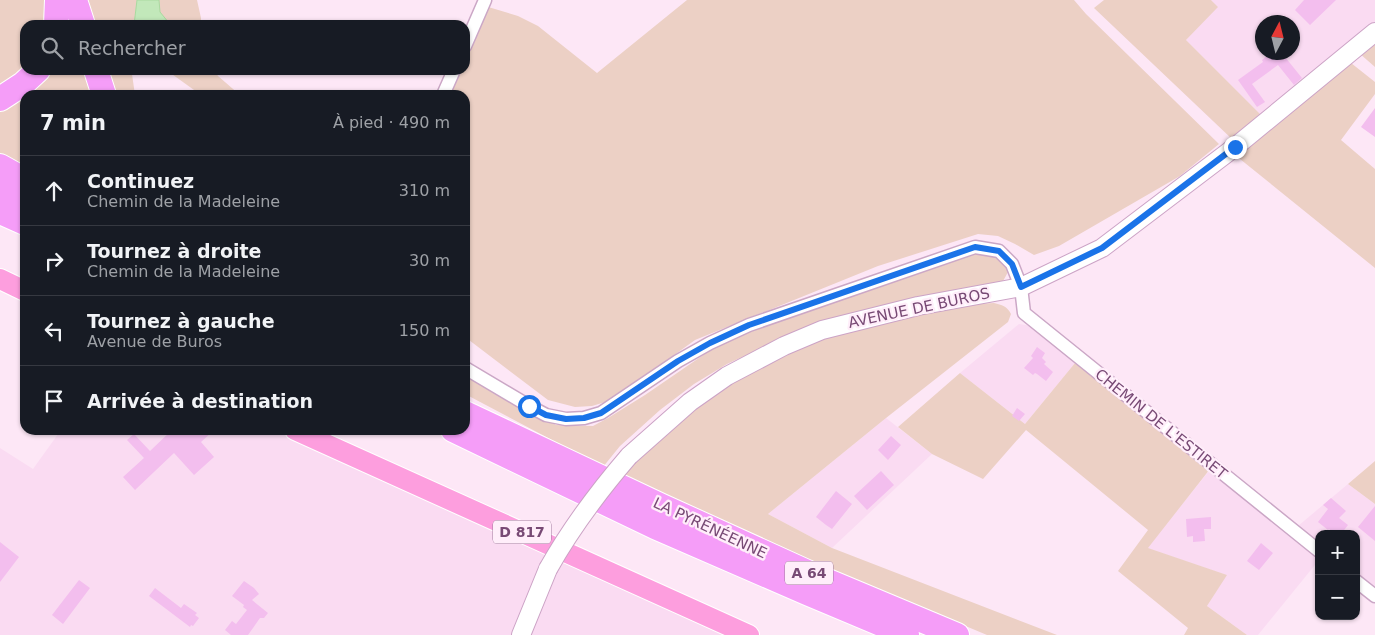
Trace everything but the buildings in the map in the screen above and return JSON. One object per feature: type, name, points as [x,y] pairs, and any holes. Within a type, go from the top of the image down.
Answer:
[{"type":"highway","points":[[56,20],[58,0]]},
{"type":"highway","points":[[75,0],[81,20]]},
{"type":"highway","points":[[0,99],[24,84],[33,75]]},
{"type":"highway","points":[[98,75],[102,90]]},
{"type":"highway","points":[[0,166],[20,177]]},
{"type":"highway","points":[[0,191],[20,203]]},
{"type":"highway","points":[[0,212],[20,221]]},
{"type":"highway","name":"LA PYRÉNÉENNE","points":[[470,415],[816,576],[957,635]]},
{"type":"highway","name":"LA PYRÉNÉENNE","points":[[463,435],[655,527],[907,635]]},
{"type":"main road","points":[[0,279],[20,289]]},
{"type":"main road","name":"D 817","points":[[306,435],[749,635]]},
{"type":"street","points":[[470,34],[485,0]]},
{"type":"street","name":"AVENUE DE BUROS","points":[[521,635],[548,569],[564,540],[584,511],[629,456],[690,402],[727,376],[784,346],[822,330],[918,306],[1021,287],[1102,248],[1235,147],[1375,32]]},
{"type":"street","points":[[445,90],[452,75]]},
{"type":"street","name":"CHEMIN DE L'ESTIRET","points":[[470,371],[546,415],[566,419],[584,418],[601,413],[678,361],[710,343],[749,325],[975,247],[999,251],[1012,264],[1021,287],[1024,314],[1315,548]]},
{"type":"street","points":[[1360,584],[1375,596]]},
{"type":"shaded area","points":[[0,0],[49,0],[47,20],[20,20],[20,74],[0,92]]},
{"type":"shaded area","points":[[83,0],[197,0],[201,18],[201,20],[89,20]]},
{"type":"shaded area","points":[[137,0],[159,0],[160,12],[167,20],[135,20]]},
{"type":"shaded area","points":[[687,0],[1074,0],[1219,144],[1180,176],[1059,246],[1034,255],[998,236],[978,234],[878,266],[695,340],[612,400],[592,406],[575,407],[548,400],[470,341],[470,90],[448,90],[455,75],[470,75],[470,40],[485,6],[518,16],[538,26],[597,73]]},
{"type":"shaded area","points":[[1104,0],[1211,0],[1218,7],[1186,40],[1262,116],[1233,140],[1094,8]]},
{"type":"shaded area","points":[[1211,0],[1375,0],[1375,22],[1262,116],[1186,40],[1217,7]]},
{"type":"shaded area","points":[[1375,40],[1375,67],[1359,53]]},
{"type":"shaded area","points":[[1351,63],[1375,82],[1375,94],[1341,140],[1375,169],[1375,268],[1235,155]]},
{"type":"shaded area","points":[[38,75],[89,75],[94,90],[20,90],[20,167],[0,156],[0,106]]},
{"type":"shaded area","points":[[106,75],[132,75],[134,90],[111,90]]},
{"type":"shaded area","points":[[173,75],[217,75],[234,90],[194,90]]},
{"type":"shaded area","points":[[977,251],[1000,259],[1008,272],[1002,283],[869,309],[797,332],[727,364],[694,384],[660,410],[620,446],[603,467],[470,397],[470,376],[556,425],[593,426],[645,395],[715,347],[750,330]]},
{"type":"shaded area","points":[[994,303],[1008,309],[1011,314],[1008,322],[768,514],[832,548],[1057,635],[987,635],[784,550],[622,476],[659,436],[737,377],[825,336],[959,305]]},
{"type":"shaded area","points":[[1019,324],[1032,326],[1075,363],[1025,424],[960,373]]},
{"type":"shaded area","points":[[1075,363],[1210,469],[1148,548],[1227,575],[1207,606],[1247,635],[1184,635],[1188,628],[1118,571],[1148,530],[1026,430],[983,479],[932,454],[898,427],[960,373],[1025,424]]},
{"type":"shaded area","points":[[886,418],[932,454],[832,548],[768,514]]},
{"type":"shaded area","points":[[57,435],[286,435],[723,635],[0,635],[0,448],[33,469]]},
{"type":"shaded area","points":[[1217,461],[1298,526],[1348,484],[1375,504],[1375,603],[1360,592],[1360,530],[1315,530],[1315,565],[1258,635],[1247,635],[1207,606],[1226,575],[1147,548]]},
{"type":"shaded area","points":[[1375,461],[1375,504],[1348,484]]},
{"type":"route","points":[[529,406],[546,415],[566,419],[584,418],[601,413],[678,361],[710,343],[749,325],[975,247],[999,251],[1012,264],[1021,287],[1102,248],[1235,147]]}]
